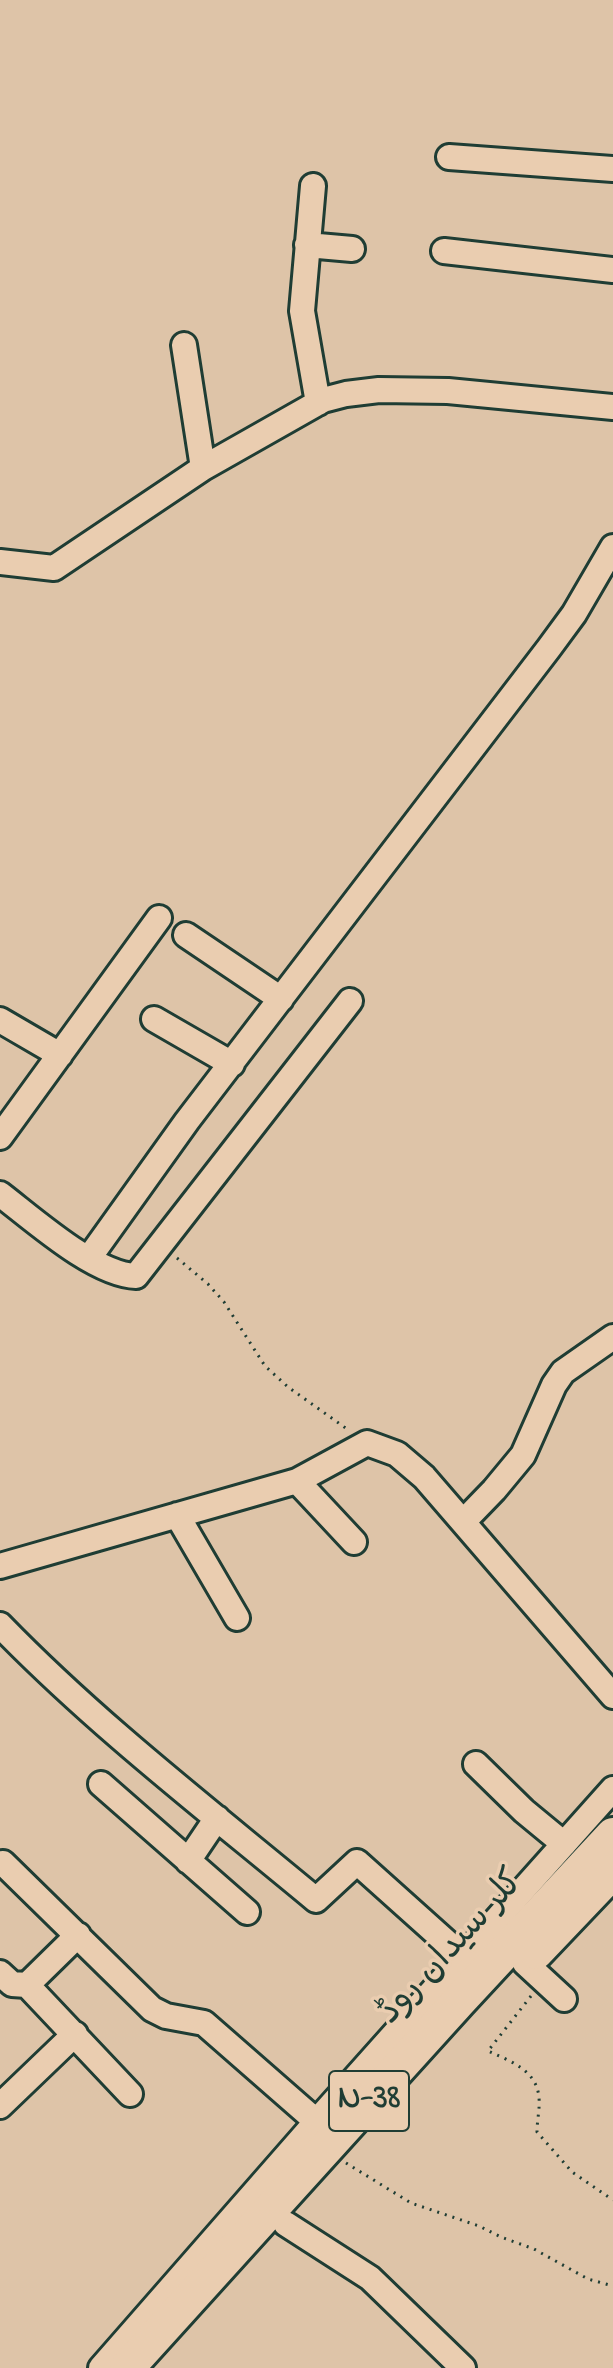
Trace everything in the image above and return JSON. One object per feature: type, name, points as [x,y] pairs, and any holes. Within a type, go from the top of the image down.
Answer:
[{"type":"highway","name":"کلر سیداں روڈ","points":[[127,2368],[613,1835]]},
{"type":"highway","name":"N-38","points":[[155,2368],[343,2161],[535,1972],[613,1871]]},
{"type":"street","points":[[449,157],[613,169]]},
{"type":"street","points":[[313,186],[302,311],[318,403]]},
{"type":"street","points":[[307,245],[352,249]]},
{"type":"street","points":[[444,251],[613,270]]},
{"type":"street","points":[[184,345],[203,468]]},
{"type":"street","points":[[0,562],[54,568],[203,468],[318,403],[346,394],[379,390],[448,391],[613,407]]},
{"type":"street","points":[[89,1258],[281,999],[549,648],[574,614],[613,547]]},
{"type":"street","points":[[0,1137],[159,918]]},
{"type":"street","points":[[186,935],[281,999]]},
{"type":"street","points":[[0,1194],[108,1271],[136,1276],[350,1001]]},
{"type":"street","points":[[154,1019],[232,1064]]},
{"type":"street","points":[[0,1020],[60,1055]]},
{"type":"street","points":[[464,1521],[523,1455],[563,1372],[613,1337]]},
{"type":"street","points":[[0,1566],[297,1481],[367,1443],[397,1454],[424,1477],[613,1696]]},
{"type":"street","points":[[297,1481],[354,1542]]},
{"type":"street","points":[[177,1515],[237,1618]]},
{"type":"street","points":[[0,1625],[40,1667],[316,1900],[357,1862],[463,1957]]},
{"type":"street","points":[[476,1764],[524,1811],[564,1844]]},
{"type":"street","points":[[101,1784],[247,1912]]},
{"type":"street","points":[[101,2368],[316,2121],[613,1789]]},
{"type":"street","points":[[188,1861],[217,1818]]},
{"type":"street","points":[[3,1863],[152,2009],[166,2016],[204,2023],[316,2121]]},
{"type":"street","points":[[27,1985],[78,1935]]},
{"type":"street","points":[[535,1972],[564,1999]]},
{"type":"street","points":[[0,1973],[12,1984],[27,1985],[130,2094]]},
{"type":"street","points":[[0,2106],[75,2034]]},
{"type":"street","points":[[286,2224],[370,2278],[463,2368]]},
{"type":"path","points":[[161,1246],[216,1293],[265,1366],[288,1387],[367,1443]]},
{"type":"path","points":[[535,1972],[488,2051],[519,2065],[534,2080],[540,2100],[537,2132],[572,2172],[613,2200]]},
{"type":"path","points":[[343,2161],[411,2203],[479,2226],[534,2249],[588,2279],[613,2286]]}]
